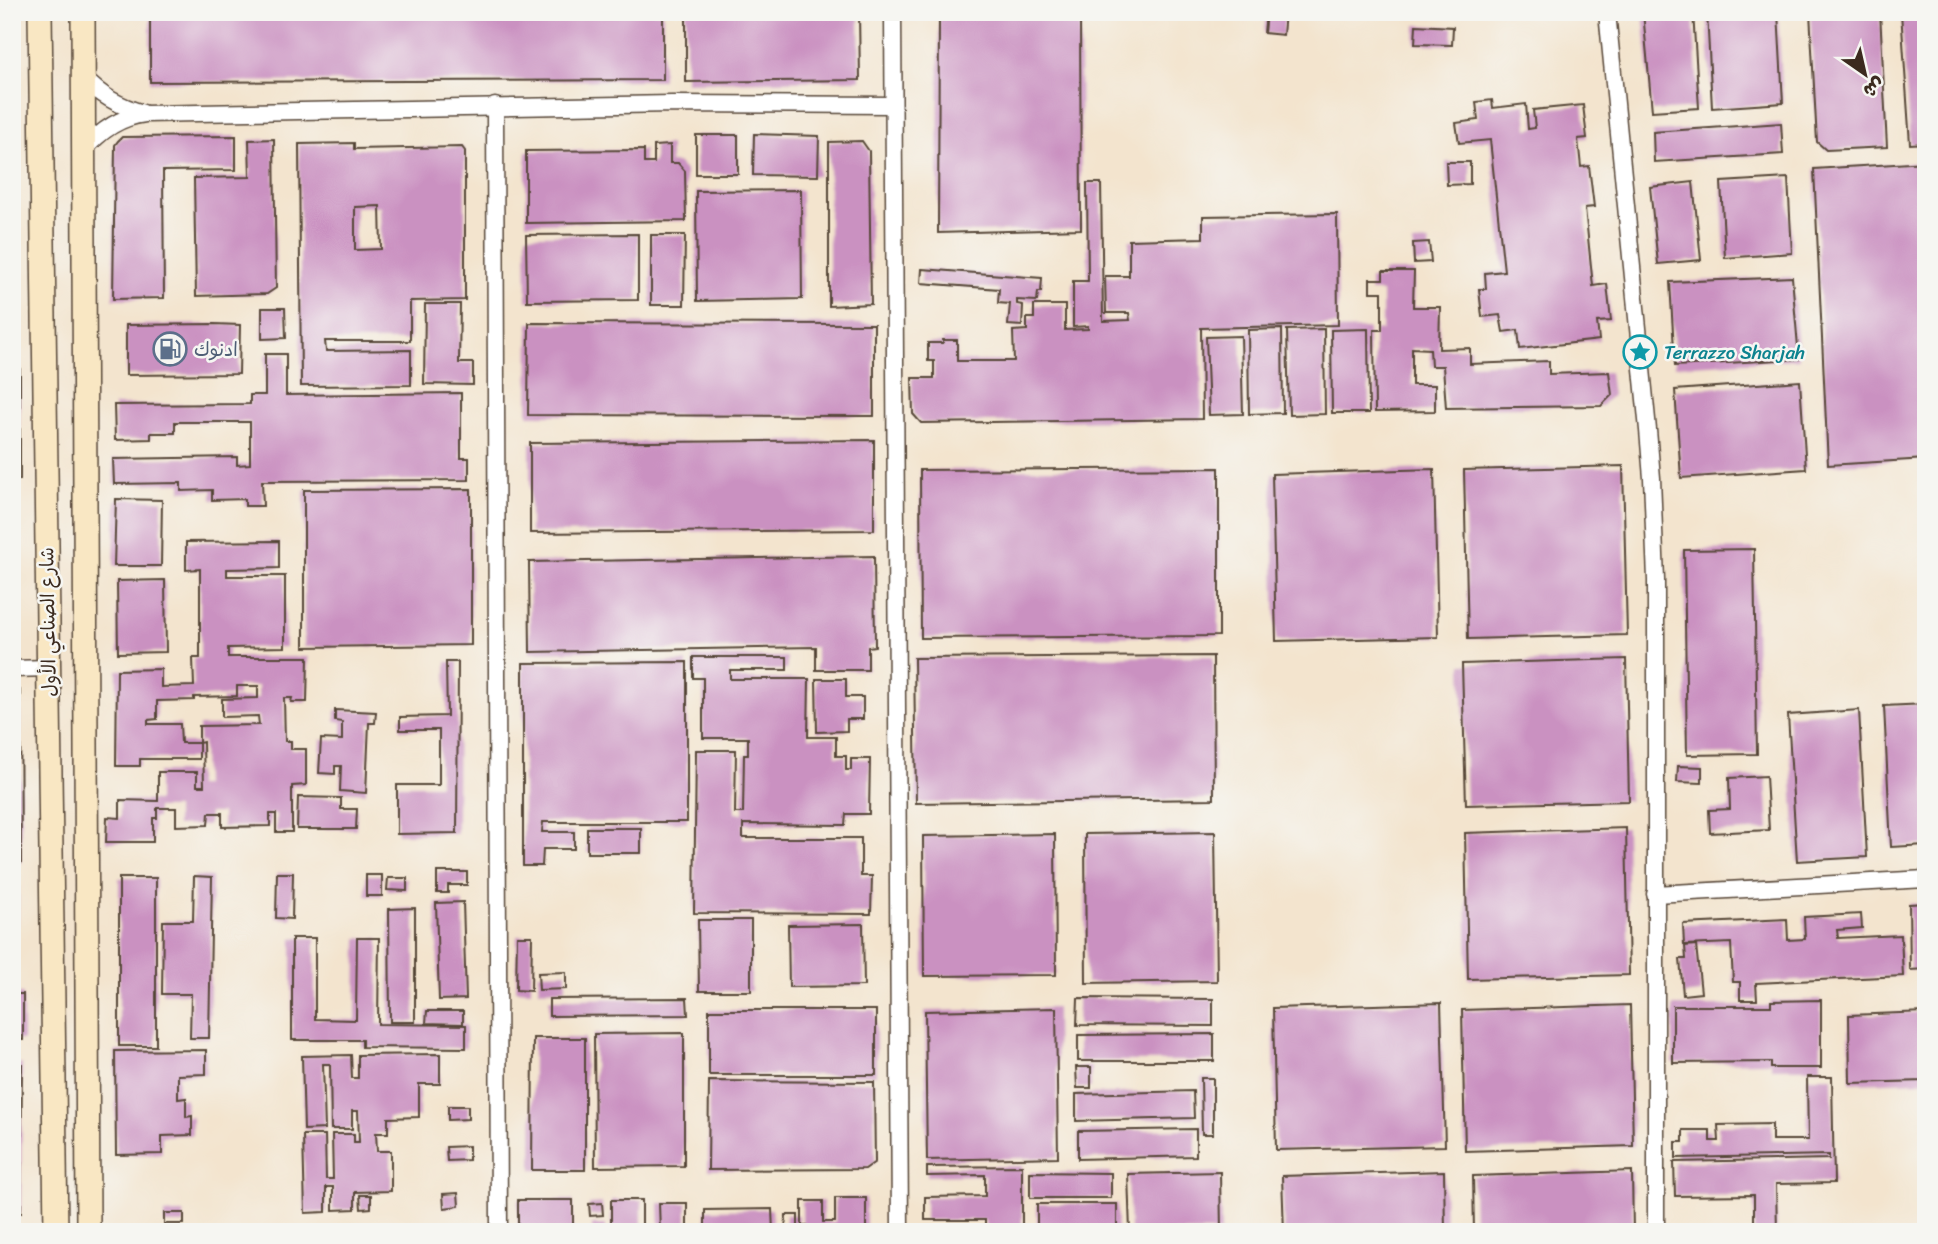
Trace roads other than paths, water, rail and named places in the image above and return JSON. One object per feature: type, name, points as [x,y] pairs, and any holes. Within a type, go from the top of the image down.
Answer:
[{"type":"main road","name":"شارع الصناعي الأول","points":[[40,12],[56,1232]]},
{"type":"main road","name":"شارع الصناعي الأول","points":[[83,12],[88,1232]]},
{"type":"street","points":[[893,12],[900,1232]]},
{"type":"street","points":[[1606,12],[1652,478],[1656,580],[1656,1232]]},
{"type":"street","points":[[84,79],[105,97],[145,114]]},
{"type":"street","points":[[83,151],[100,133],[111,126],[133,116],[145,114],[495,106],[893,105]]},
{"type":"street","points":[[495,106],[499,1232]]},
{"type":"street","points":[[12,668],[49,668]]},
{"type":"street","points":[[1655,894],[1926,879]]},
{"type":"place","name":"ادنوك","points":[[170,349]]},
{"type":"place","name":"Terrazzo Sharjah","points":[[1640,352]]}]
